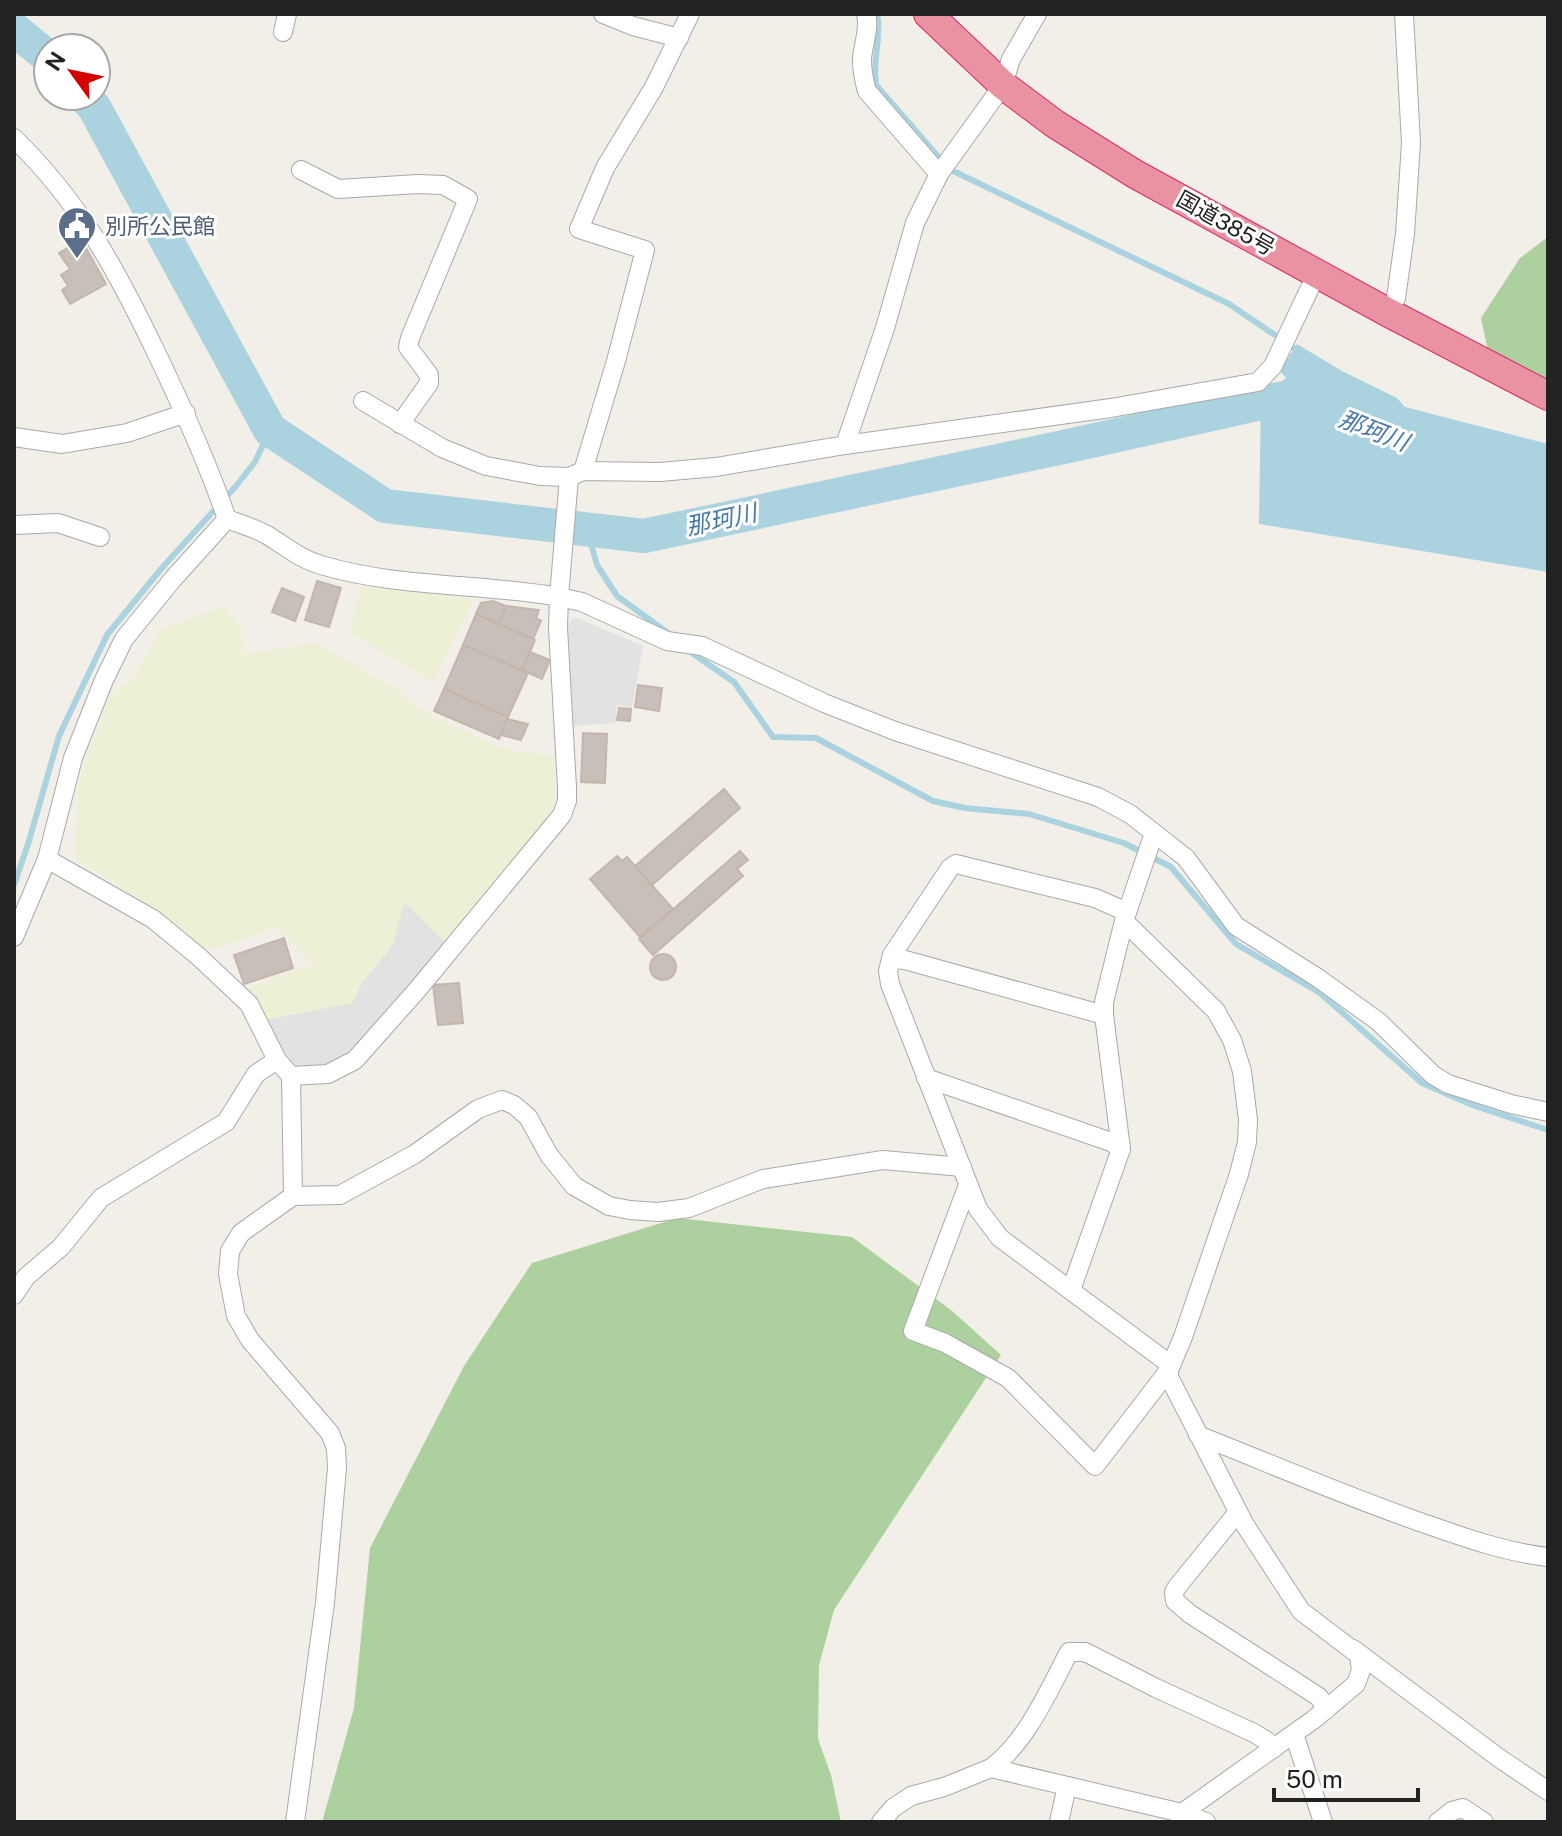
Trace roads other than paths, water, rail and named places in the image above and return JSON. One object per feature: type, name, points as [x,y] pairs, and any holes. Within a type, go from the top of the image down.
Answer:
[{"type":"highway","name":"国道385号","points":[[928,14],[1003,85],[1055,124],[1135,174],[1548,396]]},
{"type":"street","points":[[603,14],[633,26],[679,38]]},
{"type":"street","points":[[291,1076],[328,1074],[355,1060],[562,815],[567,801],[567,787],[558,628],[559,592],[574,478],[616,361],[645,250],[579,229],[605,168],[654,87],[690,14]]},
{"type":"street","points":[[866,14],[868,23],[862,58],[867,91],[939,174]]},
{"type":"street","points":[[845,445],[885,328],[915,223],[939,174],[1003,85],[1011,59],[1037,14]]},
{"type":"street","points":[[1389,313],[1396,298],[1405,234],[1411,143],[1404,14]]},
{"type":"street","points":[[14,138],[67,195],[124,286],[186,413],[227,519]]},
{"type":"street","points":[[301,170],[338,189],[443,185],[468,199],[408,347],[429,375],[429,383],[400,424]]},
{"type":"street","points":[[363,401],[442,448],[486,466],[540,476],[574,478],[688,470],[1111,408],[1258,382],[1273,366],[1317,273]]},
{"type":"street","points":[[14,437],[62,444],[127,433],[186,413]]},
{"type":"street","points":[[227,519],[266,534],[291,552],[318,564],[358,574],[435,585],[559,592],[667,641],[702,646],[824,703],[895,731],[1084,791],[1130,814],[1154,833],[1197,869],[1236,926],[1318,978],[1379,1022],[1433,1075],[1448,1084],[1548,1112]]},
{"type":"street","points":[[14,937],[47,859],[73,758],[124,639],[227,519]]},
{"type":"street","points":[[14,525],[58,523],[100,537]]},
{"type":"street","points":[[1071,1290],[1121,1149],[1104,1002],[1125,916],[1154,833]]},
{"type":"street","points":[[47,859],[153,919],[249,1004],[277,1060],[291,1076],[293,1196]]},
{"type":"street","points":[[965,1176],[913,1331],[957,1349],[1008,1378],[1095,1466],[1170,1367],[1213,1253],[1247,1142],[1242,1071],[1232,1040],[1216,1011],[1125,916],[1095,898],[956,864],[950,868],[891,959],[888,971],[890,984],[978,1209],[1000,1238],[1170,1367],[1173,1387],[1238,1512],[1301,1611],[1548,1791]]},
{"type":"street","points":[[891,959],[905,960],[1104,1015]]},
{"type":"street","points":[[14,1295],[26,1277],[61,1247],[101,1198],[226,1122],[256,1074],[277,1060]]},
{"type":"street","points":[[926,1078],[1111,1142],[1121,1149]]},
{"type":"street","points":[[295,1822],[325,1603],[337,1468],[336,1448],[330,1433],[250,1340],[236,1316],[228,1274],[230,1251],[241,1233],[293,1196],[340,1195],[415,1154],[478,1109],[502,1100],[528,1117],[549,1155],[574,1186],[609,1206],[630,1210],[658,1212],[689,1208],[763,1179],[883,1160],[965,1176]]},
{"type":"street","points":[[1198,1435],[1375,1506],[1457,1535],[1523,1554],[1548,1557]]},
{"type":"street","points":[[1238,1512],[1174,1592],[1179,1607],[1319,1697],[1326,1710]]},
{"type":"street","points":[[1181,1817],[1326,1710],[1356,1684],[1359,1655],[1353,1649]]},
{"type":"street","points":[[881,1822],[893,1808],[911,1796],[944,1787],[991,1768],[1010,1752],[1073,1650],[1085,1652],[1254,1733],[1273,1749]]},
{"type":"street","points":[[1294,1734],[1323,1822]]},
{"type":"street","points":[[991,1768],[1206,1822]]},
{"type":"street","points":[[1059,1822],[1067,1786]]},
{"type":"street","points":[[1438,1822],[1452,1811],[1463,1808],[1484,1822]]},
{"type":"water","points":[[1297,344],[1397,398],[1405,407],[1548,444],[1548,572],[1259,524],[1261,395],[1268,394],[1286,378],[1280,371]]},
{"type":"waterway","points":[[877,14],[876,85],[949,169],[1229,304],[1300,352]]},
{"type":"waterway","name":"那珂川","points":[[14,29],[32,44]]},
{"type":"waterway","name":"那珂川","points":[[97,112],[270,430],[385,506],[644,536],[1288,397],[1305,403]]},
{"type":"waterway","points":[[14,885],[59,736],[107,635],[236,486],[255,462],[270,430]]},
{"type":"waterway","points":[[587,529],[597,565],[617,596],[668,633]]},
{"type":"waterway","points":[[689,651],[734,682],[773,737],[816,738],[933,801],[965,808],[1029,814],[1124,843],[1171,867],[1236,944],[1320,993],[1422,1083],[1472,1105],[1548,1130]]},
{"type":"place","name":"別所公民館","points":[[77,260]]}]
